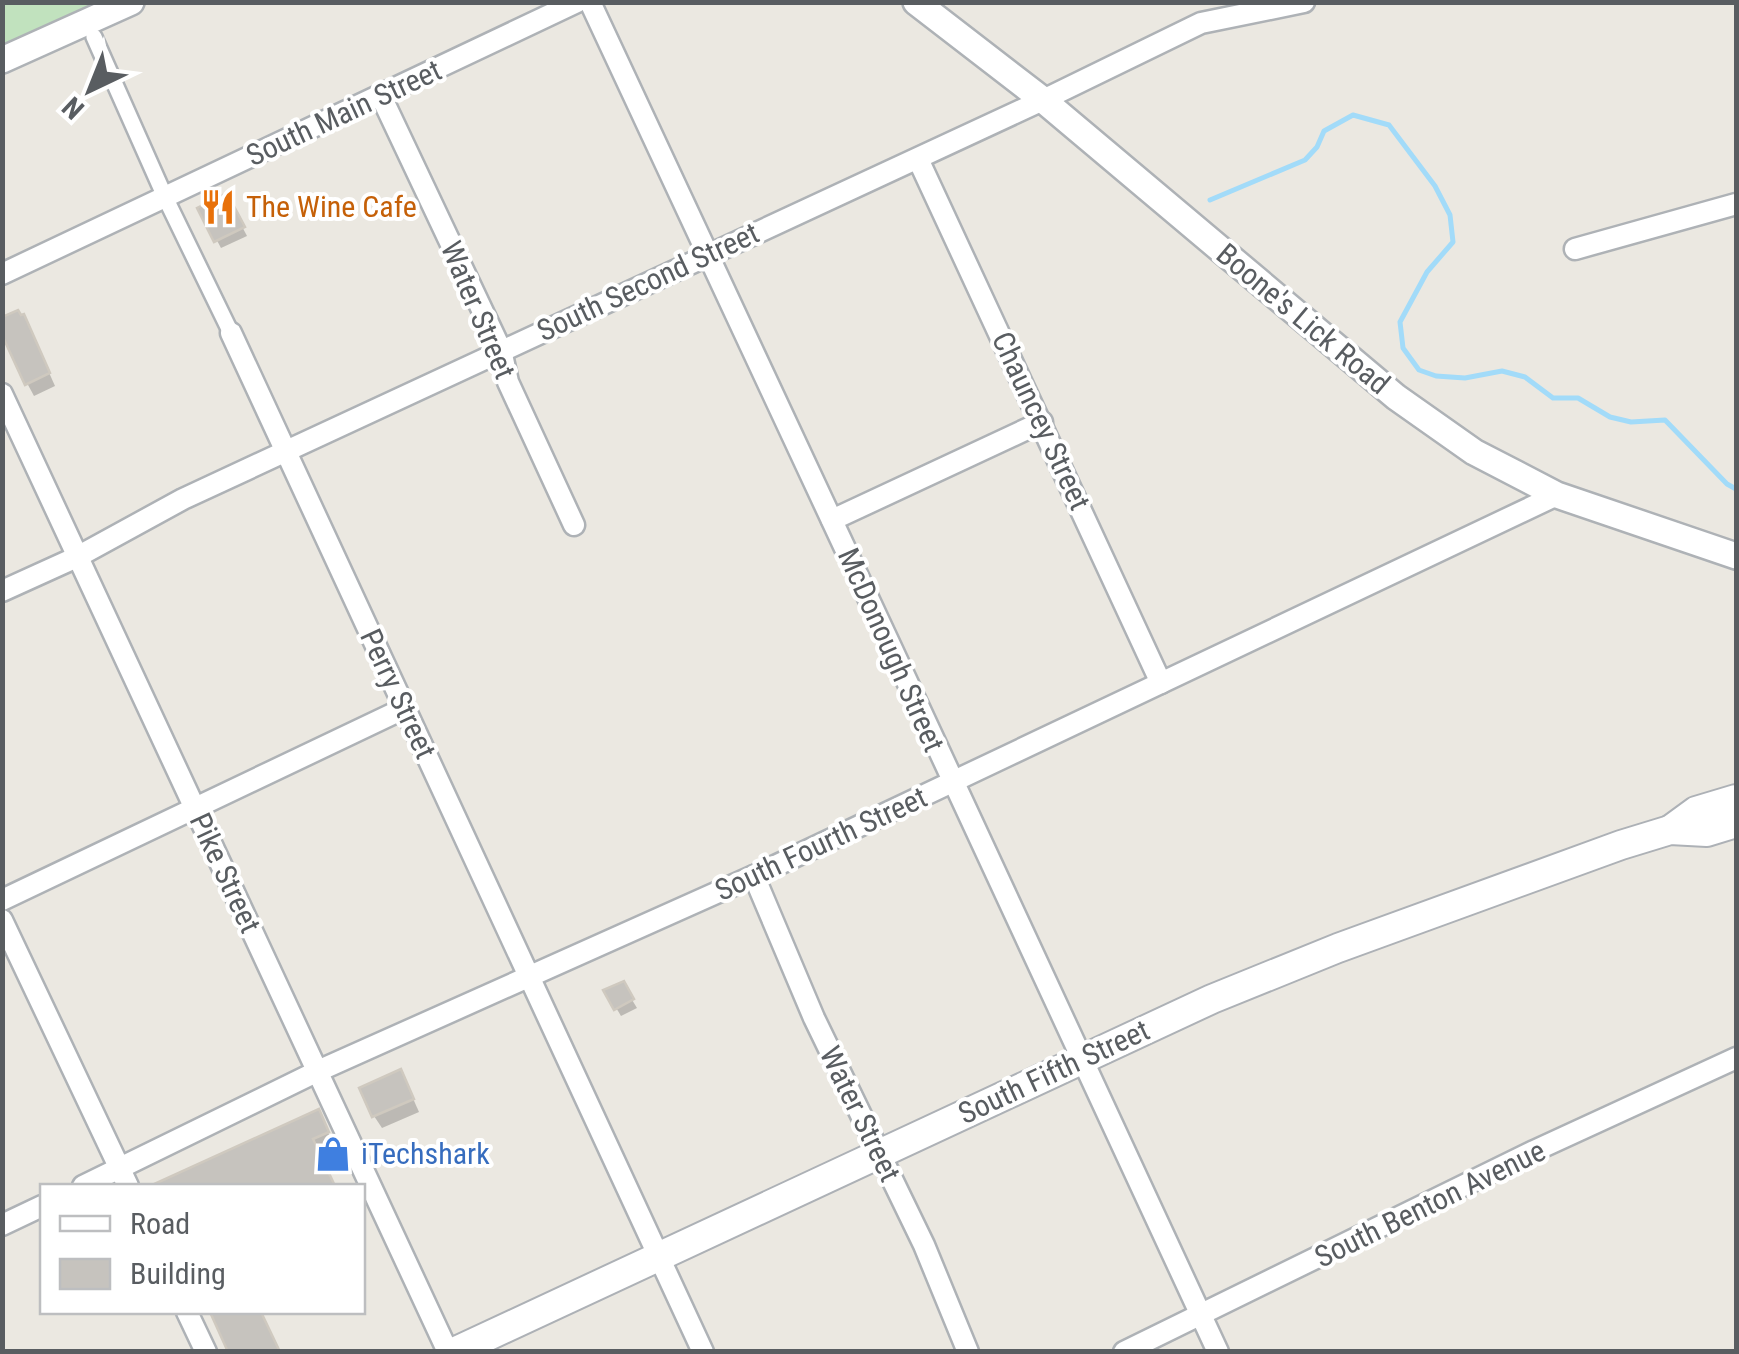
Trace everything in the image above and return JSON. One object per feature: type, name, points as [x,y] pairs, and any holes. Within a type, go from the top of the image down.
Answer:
[{"type":"main road","name":"South Fifth Street","points":[[451,1352],[1212,999],[1326,952],[1670,830],[1696,811],[1736,799]]},
{"type":"main road","name":"South Fifth Street","points":[[1670,830],[1707,832],[1736,823]]},
{"type":"street","points":[[2,60],[131,2]]},
{"type":"street","name":"South Main Street","points":[[2,274],[577,2]]},
{"type":"street","name":"McDonough Street","points":[[590,2],[1218,1352]]},
{"type":"street","name":"Boone's Lick Road","points":[[916,2],[1044,100],[1396,397],[1474,452],[1557,495],[1736,556]]},
{"type":"street","name":"South Second Street","points":[[2,591],[77,557],[184,499],[1201,24],[1304,2]]},
{"type":"street","name":"Perry Street","points":[[94,37],[703,1352]]},
{"type":"street","name":"Water Street","points":[[381,96],[501,350],[508,382],[574,525]]},
{"type":"street","name":"Chauncey Street","points":[[918,159],[1161,683]]},
{"type":"street","points":[[1575,250],[1736,204]]},
{"type":"street","name":"Pike Street","points":[[2,394],[12,437],[77,557],[451,1352]]},
{"type":"street","points":[[832,520],[1042,422]]},
{"type":"street","name":"South Fourth Street","points":[[94,1184],[124,1178],[318,1072],[754,876],[1557,495]]},
{"type":"street","points":[[2,900],[405,708]]},
{"type":"street","name":"Water Street","points":[[754,876],[814,1018],[924,1245],[968,1352]]},
{"type":"street","points":[[2,920],[124,1178]]},
{"type":"street","name":"South Benton Avenue","points":[[1124,1352],[1534,1151],[1736,1058]]},
{"type":"street","points":[[2,1226],[40,1207]]},
{"type":"street","points":[[189,1314],[206,1352]]},
{"type":"green space","points":[[3,3],[103,3],[3,47]]},
{"type":"building","points":[[227,193],[245,227],[214,242],[197,208]]},
{"type":"building","points":[[18,310],[24,314],[50,373],[25,385],[2,335],[2,317]]},
{"type":"building","points":[[624,981],[634,999],[614,1010],[603,990]]},
{"type":"building","points":[[401,1069],[414,1099],[372,1117],[359,1088]]},
{"type":"building","points":[[319,1109],[329,1132],[313,1139],[334,1184],[154,1184]]},
{"type":"building","points":[[211,1314],[262,1314],[280,1352],[228,1352]]},
{"type":"waterway","points":[[1210,200],[1305,160],[1324,131],[1353,115],[1389,125],[1435,186],[1450,215],[1453,242],[1427,272],[1400,322],[1403,348],[1419,370],[1465,378],[1502,371],[1525,377],[1553,398],[1578,398],[1610,417],[1631,422],[1665,420],[1736,489]]},
{"type":"place","name":"The Wine Cafe","points":[[218,207]]},
{"type":"place","name":"iTechshark","points":[[333,1154]]}]
